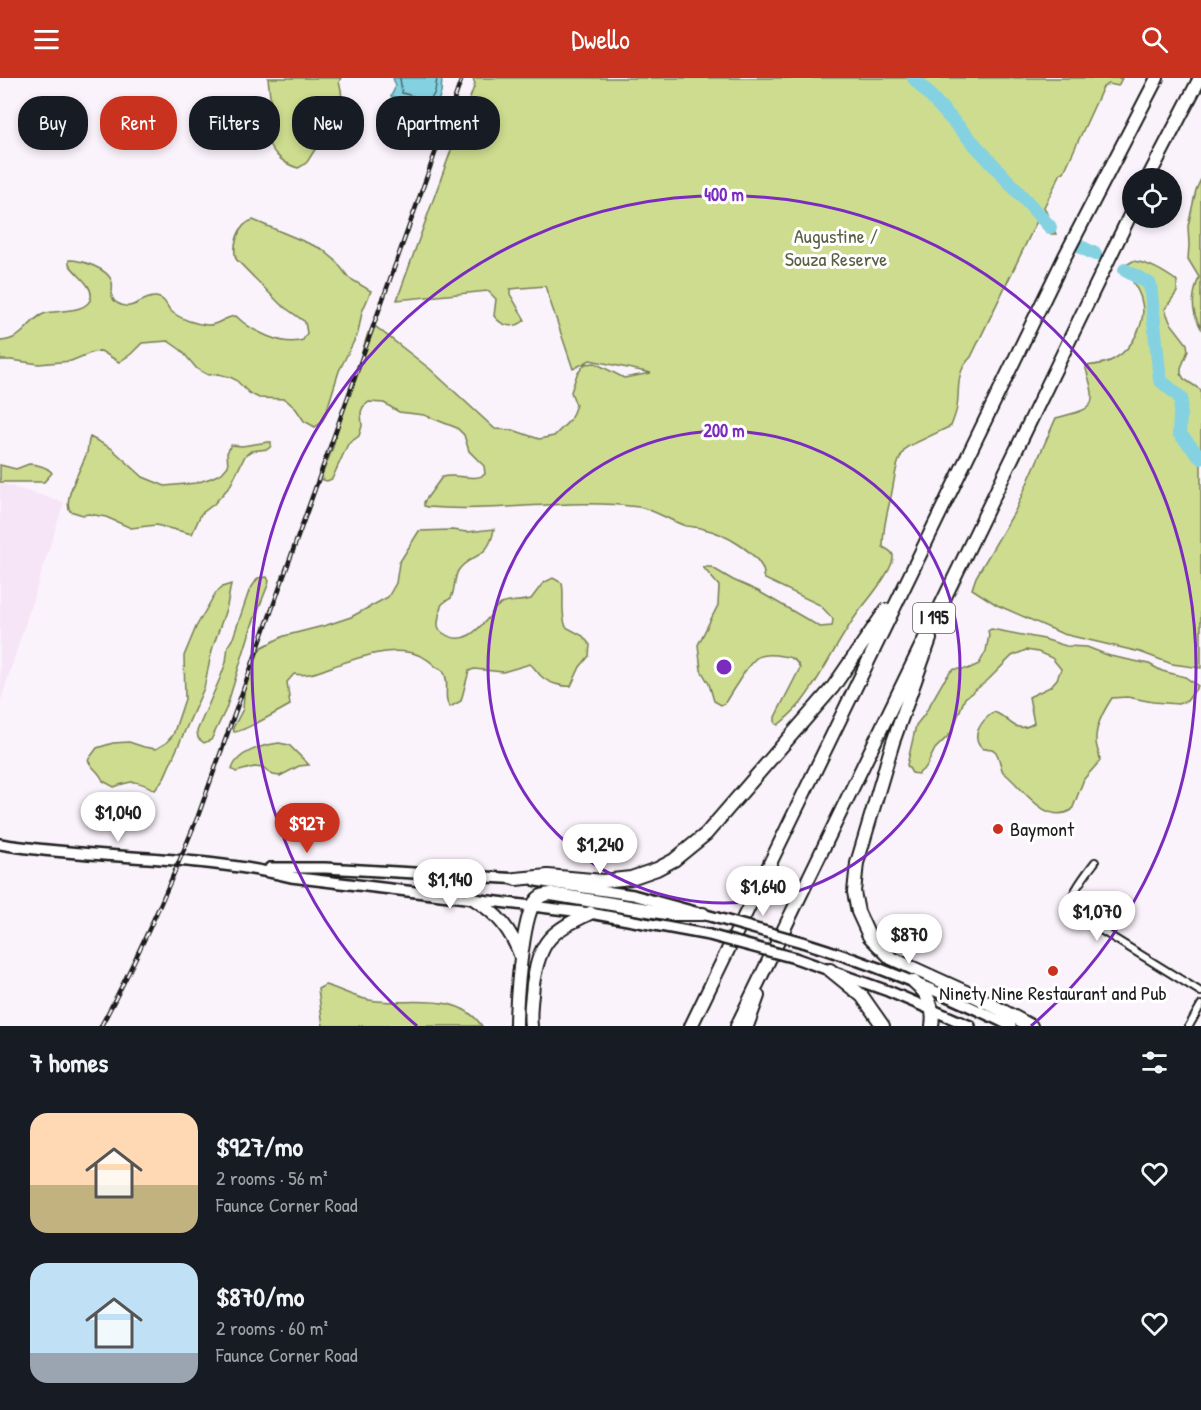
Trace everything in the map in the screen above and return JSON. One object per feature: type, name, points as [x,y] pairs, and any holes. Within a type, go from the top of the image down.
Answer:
[{"type":"highway","name":"I 195","points":[[691,1026],[1064,258],[1157,78]]},
{"type":"highway","points":[[1154,168],[1200,78]]},
{"type":"highway","name":"I 195","points":[[736,1026],[1124,228]]},
{"type":"highway","points":[[516,879],[548,876],[613,881],[648,872],[683,854],[706,834],[832,687],[910,574]]},
{"type":"highway","points":[[941,603],[924,659],[897,732],[861,850],[855,873],[855,902],[860,919],[869,936],[891,958],[979,998],[1031,1026]]},
{"type":"highway","points":[[516,1026],[517,998],[528,918],[533,905],[541,896],[551,894],[672,914],[703,914]]},
{"type":"highway","points":[[474,899],[495,913],[505,924],[513,937],[522,961]]},
{"type":"highway","points":[[531,1026],[532,995],[540,952],[548,939],[559,930],[590,913]]},
{"type":"highway","points":[[747,1026],[767,964]]},
{"type":"highway","points":[[681,1026],[720,967]]},
{"type":"highway","points":[[830,970],[862,996],[884,1026]]},
{"type":"highway","points":[[914,982],[925,992],[933,1009],[932,1026]]},
{"type":"main road","points":[[0,844],[258,869],[292,867],[370,870],[516,879],[604,890],[703,914],[856,960],[914,982],[1011,1026]]},
{"type":"main road","points":[[258,869],[291,877],[590,913],[709,935],[795,958],[830,970],[933,1009],[970,1026]]},
{"type":"main road","points":[[370,870],[371,886]]},
{"type":"street","points":[[1095,862],[1072,896],[1070,903],[1072,910],[1078,916],[1201,992]]},
{"type":"street","points":[[1189,1026],[1201,1005]]},
{"type":"shaded area","points":[[0,483],[64,502],[0,703]]},
{"type":"green space","points":[[268,78],[341,78],[339,82],[341,96],[292,96],[292,150],[315,150],[308,161],[298,168],[286,163],[273,150],[280,150],[280,96],[270,96]]},
{"type":"green space","name":"Augustine / Souza Reserve","points":[[473,78],[1122,78],[1118,86],[1109,84],[1103,87],[1064,172],[1061,173],[1044,207],[1056,234],[1051,234],[1042,223],[1037,221],[971,357],[962,369],[957,410],[951,426],[907,447],[900,459],[895,472],[884,535],[883,547],[893,554],[890,568],[852,621],[809,692],[796,709],[778,725],[775,723],[775,717],[800,668],[791,658],[766,655],[756,658],[748,666],[725,703],[721,705],[714,701],[709,684],[701,670],[698,645],[718,605],[719,586],[703,567],[711,567],[758,591],[820,627],[832,626],[833,619],[820,605],[765,579],[756,558],[730,539],[712,531],[686,526],[639,507],[613,504],[481,508],[424,506],[424,502],[442,477],[481,476],[485,474],[484,466],[469,451],[464,435],[457,428],[424,415],[399,412],[384,403],[369,402],[363,407],[359,436],[348,444],[332,479],[323,480],[322,475],[333,447],[343,408],[356,379],[368,333],[376,327],[430,369],[495,429],[513,430],[539,439],[554,436],[570,420],[576,405],[571,392],[577,374],[585,364],[595,363],[624,378],[651,373],[590,360],[573,369],[545,286],[510,289],[510,294],[525,320],[513,326],[501,323],[494,316],[496,299],[488,291],[397,300],[451,150],[500,150],[500,96],[471,96],[475,84]]},
{"type":"green space","points":[[1201,179],[1201,328],[1194,309],[1195,290],[1199,277],[1188,259],[1188,226],[1196,190]]},
{"type":"green space","points":[[253,220],[322,249],[335,260],[349,278],[371,291],[362,312],[358,333],[339,371],[325,416],[315,427],[304,421],[285,399],[259,398],[249,393],[230,377],[218,374],[208,375],[197,369],[181,350],[168,341],[142,343],[119,362],[101,351],[71,361],[39,364],[0,360],[0,341],[15,337],[34,320],[46,313],[72,310],[85,306],[89,302],[91,293],[89,288],[69,264],[69,260],[87,263],[105,273],[112,282],[114,301],[123,306],[156,297],[162,299],[176,315],[193,322],[211,325],[236,316],[250,327],[268,336],[286,341],[303,340],[307,333],[305,322],[280,304],[236,259],[237,236],[243,226]]},
{"type":"green space","points":[[1133,261],[1162,271],[1177,281],[1177,292],[1165,309],[1170,322],[1187,344],[1188,351],[1181,374],[1184,379],[1201,390],[1201,668],[1172,664],[1140,652],[1063,634],[997,605],[972,589],[976,577],[1015,511],[1056,418],[1079,412],[1090,404],[1092,392],[1086,366],[1104,363],[1121,354],[1133,341],[1141,325],[1143,307],[1140,295],[1126,265]]},
{"type":"green space","points":[[90,437],[111,448],[143,477],[165,486],[196,483],[222,473],[228,466],[227,453],[231,445],[242,446],[271,442],[271,446],[268,449],[251,451],[245,456],[230,486],[214,504],[201,514],[192,534],[156,525],[131,528],[106,517],[83,515],[70,511],[68,505],[71,490],[87,452]]},
{"type":"green space","points":[[29,464],[42,466],[52,473],[44,482],[0,482],[0,465],[16,469]]},
{"type":"green space","points":[[494,529],[488,547],[458,571],[451,598],[441,606],[438,627],[450,637],[469,635],[480,627],[497,606],[507,602],[531,599],[543,583],[553,578],[562,583],[563,616],[566,627],[583,636],[590,645],[589,656],[580,667],[571,686],[547,681],[530,664],[503,672],[474,669],[469,671],[461,701],[450,707],[445,675],[442,670],[413,653],[386,652],[359,658],[314,673],[294,674],[287,682],[290,705],[253,725],[234,732],[233,728],[243,709],[245,679],[256,654],[262,647],[284,636],[351,617],[388,597],[396,583],[399,563],[419,531],[467,532]]},
{"type":"green space","points":[[267,577],[268,585],[252,625],[226,709],[211,740],[204,743],[198,738],[197,731],[221,676],[228,646],[233,638],[249,591],[258,578]]},
{"type":"green space","points":[[231,584],[227,606],[212,650],[204,688],[163,780],[155,790],[139,783],[131,782],[114,787],[103,781],[88,760],[97,748],[113,743],[129,742],[156,749],[173,735],[185,699],[184,656],[196,627],[215,594],[222,587]]},
{"type":"green space","points":[[991,629],[1044,639],[1066,646],[1087,647],[1110,656],[1149,664],[1162,671],[1185,677],[1198,686],[1187,701],[1178,704],[1127,697],[1112,698],[1103,713],[1096,735],[1100,761],[1084,779],[1072,810],[1062,814],[1052,813],[1034,803],[1003,772],[996,752],[989,748],[984,749],[977,739],[981,724],[994,712],[1017,727],[1034,723],[1029,697],[1050,687],[1057,679],[1061,669],[1052,658],[1026,650],[1012,656],[987,681],[965,698],[951,733],[935,749],[926,767],[918,774],[912,773],[907,765],[916,725],[951,671],[968,669],[979,664],[986,651],[988,631]]},
{"type":"green space","points":[[279,743],[289,745],[309,765],[299,766],[280,776],[273,775],[264,768],[254,767],[236,772],[232,769],[239,758],[245,754]]},
{"type":"green space","points":[[325,985],[369,1000],[445,1003],[459,1007],[482,1026],[323,1026],[318,989]]},
{"type":"water","points":[[393,78],[442,78],[440,96],[391,96],[396,86]]},
{"type":"waterway","points":[[914,78],[1050,227]]},
{"type":"waterway","points":[[1083,248],[1095,254]]},
{"type":"waterway","points":[[1125,270],[1150,284],[1160,380],[1181,398],[1179,433],[1201,458]]},
{"type":"railway","points":[[101,1026],[128,974],[198,816],[462,78]]},
{"type":"place","name":"Baymont","points":[[998,829]]},
{"type":"place","name":"Ninety Nine Restaurant and Pub","points":[[1053,971]]}]
